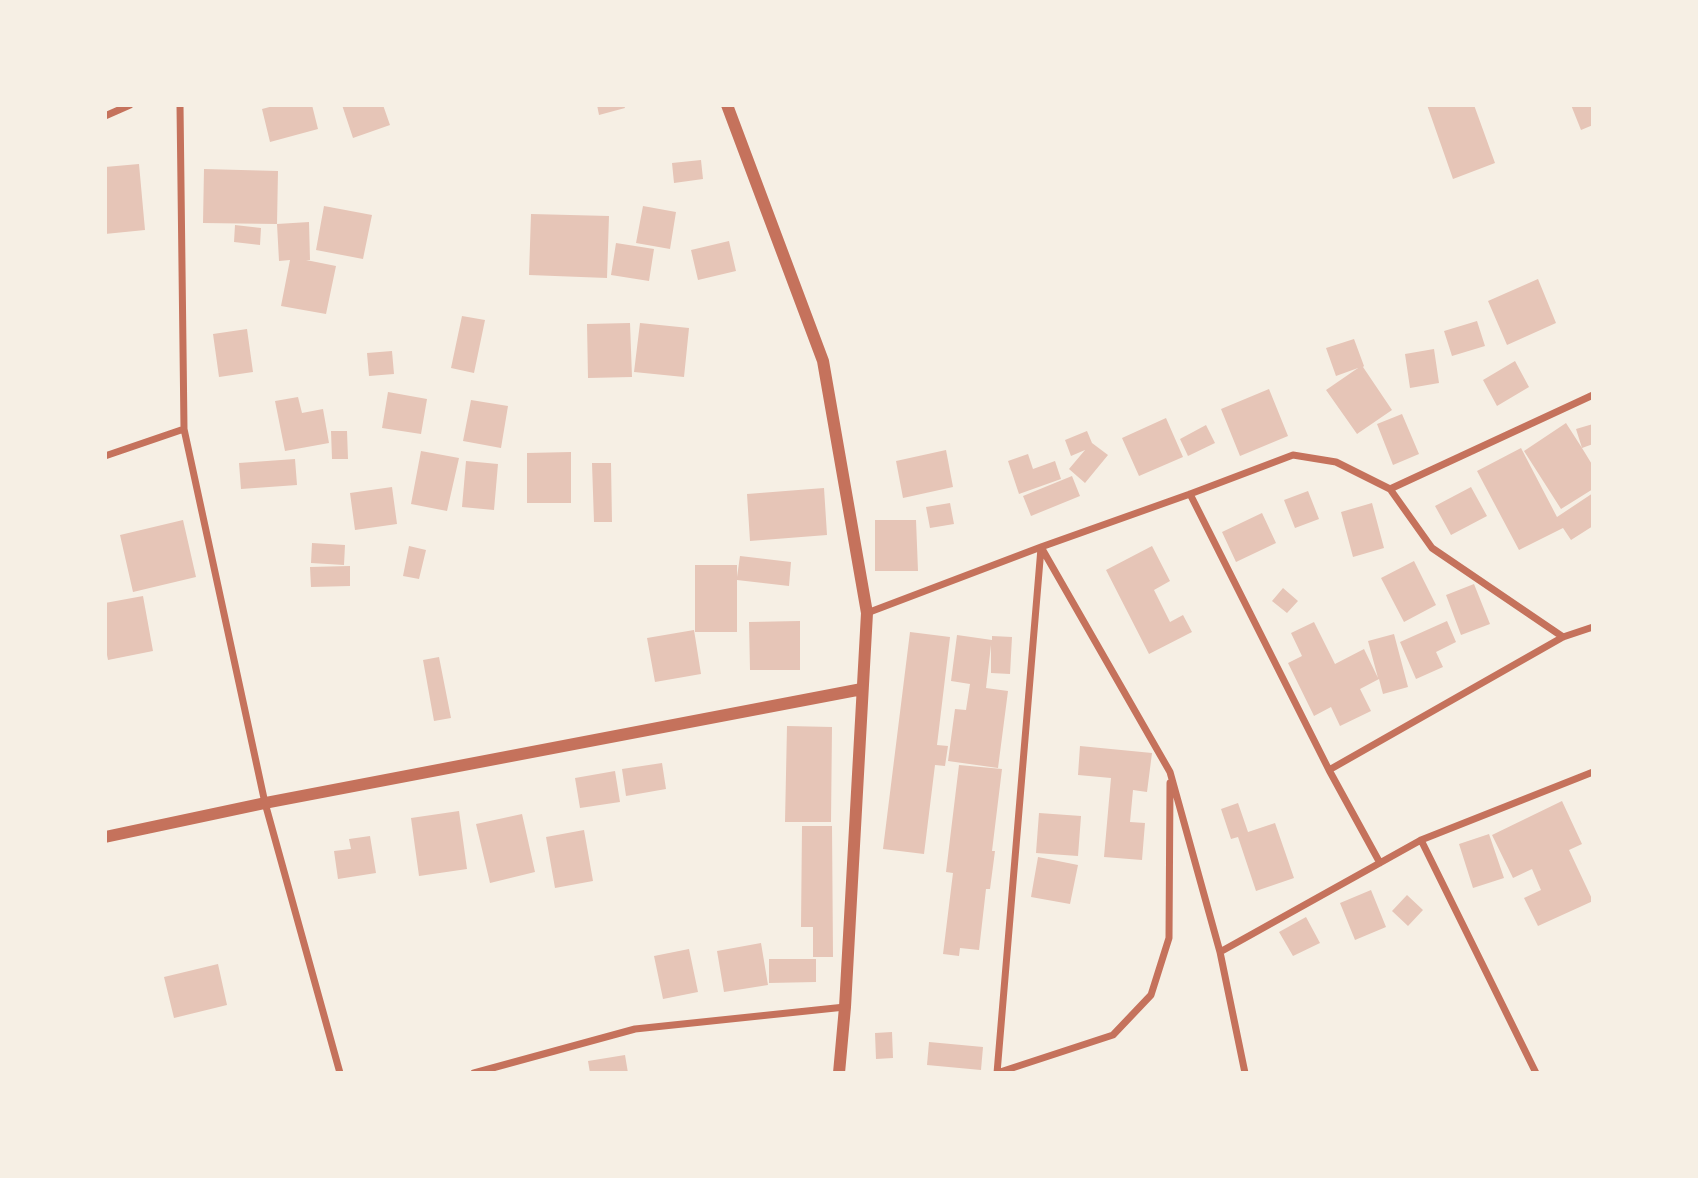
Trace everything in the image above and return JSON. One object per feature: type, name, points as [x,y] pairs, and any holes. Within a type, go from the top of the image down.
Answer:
[{"type":"street","points":[[105,116],[130,105]]},
{"type":"street","points":[[180,105],[184,429],[265,803],[340,1073]]},
{"type":"street","points":[[727,105],[823,361],[867,613],[839,1073]]},
{"type":"street","points":[[1390,489],[1593,395]]},
{"type":"street","points":[[105,456],[184,429]]},
{"type":"street","points":[[867,613],[1293,455],[1336,462],[1390,489],[1432,548],[1563,637]]},
{"type":"street","points":[[1190,494],[1329,771],[1380,863]]},
{"type":"street","points":[[1041,547],[1170,772],[1220,952],[1245,1073]]},
{"type":"street","points":[[1041,547],[998,1073],[1113,1035],[1151,995],[1169,938],[1170,772]]},
{"type":"street","points":[[1329,771],[1563,637],[1593,627]]},
{"type":"street","points":[[105,837],[265,803],[862,689]]},
{"type":"street","points":[[1220,952],[1420,840],[1593,772]]},
{"type":"street","points":[[1420,840],[1536,1073]]},
{"type":"street","points":[[474,1073],[635,1029],[845,1007]]},
{"type":"building","points":[[277,105],[312,105],[318,129],[270,142],[262,109]]},
{"type":"building","points":[[342,105],[383,105],[390,125],[353,138]]},
{"type":"building","points":[[597,105],[624,105],[625,108],[599,115]]},
{"type":"building","points":[[1427,105],[1474,105],[1495,163],[1453,179]]},
{"type":"building","points":[[1571,105],[1593,105],[1593,125],[1581,130]]},
{"type":"building","points":[[701,160],[703,179],[674,183],[672,163]]},
{"type":"building","points":[[139,164],[145,230],[105,234],[105,167]]},
{"type":"building","points":[[204,169],[278,171],[277,224],[203,223]]},
{"type":"building","points":[[324,206],[372,215],[363,259],[316,250]]},
{"type":"building","points":[[643,206],[676,212],[670,249],[636,243]]},
{"type":"building","points":[[531,214],[609,216],[607,278],[529,275]]},
{"type":"building","points":[[309,222],[310,260],[306,260],[336,266],[326,314],[281,306],[290,260],[279,261],[277,224]]},
{"type":"building","points":[[235,225],[261,228],[260,245],[234,242]]},
{"type":"building","points":[[729,241],[736,271],[698,280],[691,250]]},
{"type":"building","points":[[616,243],[654,249],[649,281],[611,275]]},
{"type":"building","points":[[1538,279],[1556,323],[1507,345],[1488,301]]},
{"type":"building","points":[[462,316],[485,320],[474,373],[451,368]]},
{"type":"building","points":[[1477,321],[1485,346],[1452,356],[1444,331]]},
{"type":"building","points":[[630,323],[632,377],[588,378],[587,324]]},
{"type":"building","points":[[640,323],[689,328],[684,377],[634,372]]},
{"type":"building","points":[[247,329],[253,372],[219,377],[213,334]]},
{"type":"building","points":[[1354,339],[1363,367],[1392,410],[1357,434],[1326,390],[1358,368],[1336,376],[1326,348]]},
{"type":"building","points":[[1434,349],[1439,383],[1410,388],[1405,354]]},
{"type":"building","points":[[392,351],[394,374],[369,376],[367,353]]},
{"type":"building","points":[[1515,361],[1529,387],[1497,406],[1483,380]]},
{"type":"building","points":[[1269,389],[1288,436],[1240,456],[1221,409]]},
{"type":"building","points":[[388,392],[427,399],[421,434],[382,428]]},
{"type":"building","points":[[298,397],[302,413],[323,409],[329,443],[285,451],[275,401]]},
{"type":"building","points":[[471,400],[508,406],[501,448],[463,441]]},
{"type":"building","points":[[1402,414],[1419,454],[1393,465],[1377,424]]},
{"type":"building","points":[[1166,418],[1183,457],[1139,476],[1122,438]]},
{"type":"building","points":[[1566,423],[1593,466],[1593,489],[1561,509],[1524,451]]},
{"type":"building","points":[[1593,424],[1593,444],[1582,448],[1576,429]]},
{"type":"building","points":[[1206,425],[1215,443],[1188,456],[1180,439]]},
{"type":"building","points":[[331,431],[347,431],[348,459],[332,459]]},
{"type":"building","points":[[1087,431],[1092,443],[1108,455],[1085,483],[1069,469],[1085,450],[1071,456],[1065,440]]},
{"type":"building","points":[[1521,448],[1557,517],[1593,493],[1593,526],[1571,540],[1563,528],[1519,550],[1477,471]]},
{"type":"building","points":[[946,450],[953,487],[903,498],[896,461]]},
{"type":"building","points":[[421,451],[459,458],[447,511],[411,504]]},
{"type":"building","points":[[571,452],[571,503],[527,503],[527,453]]},
{"type":"building","points":[[1028,454],[1033,469],[1055,461],[1061,479],[1019,494],[1008,461]]},
{"type":"building","points":[[295,459],[297,485],[241,489],[239,463]]},
{"type":"building","points":[[466,461],[498,464],[494,510],[462,507]]},
{"type":"building","points":[[592,463],[611,463],[612,522],[594,522]]},
{"type":"building","points":[[1072,476],[1080,496],[1031,516],[1023,496]]},
{"type":"building","points":[[392,487],[397,524],[355,530],[350,493]]},
{"type":"building","points":[[1471,487],[1487,516],[1451,535],[1435,506]]},
{"type":"building","points":[[824,488],[827,535],[750,541],[747,494]]},
{"type":"building","points":[[1308,491],[1319,519],[1295,528],[1284,500]]},
{"type":"building","points":[[950,503],[954,524],[930,528],[926,507]]},
{"type":"building","points":[[1372,503],[1384,548],[1353,557],[1341,512]]},
{"type":"building","points":[[1262,513],[1276,543],[1236,562],[1222,532]]},
{"type":"building","points":[[183,520],[196,577],[133,592],[120,535]]},
{"type":"building","points":[[875,520],[916,520],[918,571],[875,571]]},
{"type":"building","points":[[312,543],[345,545],[344,565],[311,563]]},
{"type":"building","points":[[409,546],[426,550],[419,579],[403,576]]},
{"type":"building","points":[[1152,546],[1170,581],[1154,590],[1170,622],[1183,615],[1192,632],[1149,654],[1106,570]]},
{"type":"building","points":[[740,556],[791,562],[789,586],[737,580],[737,632],[695,632],[695,565],[737,565],[737,577]]},
{"type":"building","points":[[1414,561],[1436,605],[1404,622],[1381,578]]},
{"type":"building","points":[[350,566],[350,586],[311,587],[310,567]]},
{"type":"building","points":[[1474,584],[1490,624],[1461,635],[1446,595]]},
{"type":"building","points":[[1283,588],[1298,601],[1287,613],[1272,601]]},
{"type":"building","points":[[143,596],[153,651],[108,660],[105,645],[105,603]]},
{"type":"building","points":[[800,621],[800,670],[750,670],[749,622]]},
{"type":"building","points":[[1447,621],[1456,642],[1436,652],[1443,667],[1416,679],[1400,642]]},
{"type":"building","points":[[1314,622],[1335,664],[1364,649],[1378,678],[1368,641],[1394,634],[1408,687],[1383,694],[1379,679],[1360,689],[1371,711],[1340,726],[1331,707],[1314,716],[1288,663],[1302,656],[1291,633]]},
{"type":"building","points":[[694,630],[701,674],[655,682],[647,638]]},
{"type":"building","points":[[910,632],[950,637],[937,745],[948,746],[945,766],[935,765],[924,854],[883,849]]},
{"type":"building","points":[[957,635],[992,640],[992,636],[1012,637],[1010,674],[991,673],[991,645],[986,688],[1008,691],[998,768],[948,761],[955,709],[966,710],[970,684],[951,681]]},
{"type":"building","points":[[439,657],[451,718],[434,721],[423,660]]},
{"type":"building","points":[[787,726],[832,727],[831,822],[785,822]]},
{"type":"building","points":[[1080,746],[1152,753],[1147,792],[1133,790],[1130,822],[1145,823],[1142,860],[1104,857],[1111,778],[1078,775]]},
{"type":"building","points":[[662,763],[666,789],[626,796],[622,769]]},
{"type":"building","points":[[959,765],[1002,769],[992,851],[995,851],[990,889],[986,889],[979,950],[960,948],[959,956],[943,954],[953,873],[946,872]]},
{"type":"building","points":[[615,771],[620,802],[580,808],[575,778]]},
{"type":"building","points":[[1562,801],[1582,844],[1569,850],[1593,901],[1538,926],[1524,898],[1541,890],[1532,869],[1513,878],[1492,835]]},
{"type":"building","points":[[1238,803],[1248,832],[1275,823],[1294,878],[1256,891],[1238,837],[1231,839],[1221,809]]},
{"type":"building","points":[[459,811],[467,869],[419,876],[411,818]]},
{"type":"building","points":[[1039,813],[1081,816],[1078,856],[1036,853]]},
{"type":"building","points":[[522,814],[535,872],[490,883],[476,824]]},
{"type":"building","points":[[802,826],[832,826],[833,957],[813,957],[813,927],[801,927]]},
{"type":"building","points":[[584,830],[593,881],[555,888],[546,837]]},
{"type":"building","points":[[1489,834],[1504,878],[1473,888],[1459,844]]},
{"type":"building","points":[[370,836],[376,873],[338,879],[334,851],[351,849],[349,839]]},
{"type":"building","points":[[1038,857],[1078,865],[1070,904],[1031,897]]},
{"type":"building","points":[[1371,890],[1386,927],[1355,940],[1340,903]]},
{"type":"building","points":[[1407,895],[1423,910],[1408,926],[1392,911]]},
{"type":"building","points":[[1306,917],[1320,943],[1293,956],[1279,932]]},
{"type":"building","points":[[761,943],[768,985],[724,992],[717,951]]},
{"type":"building","points":[[689,949],[698,992],[663,999],[654,956]]},
{"type":"building","points":[[769,959],[816,959],[816,982],[769,983]]},
{"type":"building","points":[[218,964],[227,1005],[174,1018],[164,977]]},
{"type":"building","points":[[892,1032],[893,1058],[876,1059],[875,1033]]},
{"type":"building","points":[[929,1042],[983,1047],[981,1070],[927,1065]]},
{"type":"building","points":[[625,1055],[628,1073],[590,1073],[588,1061]]}]
